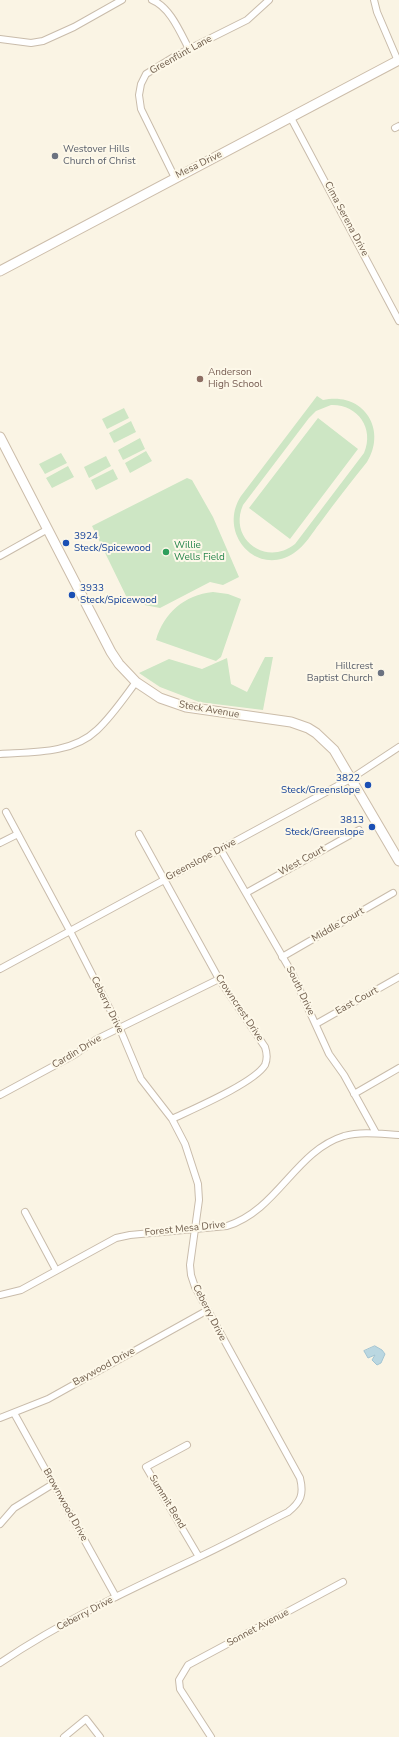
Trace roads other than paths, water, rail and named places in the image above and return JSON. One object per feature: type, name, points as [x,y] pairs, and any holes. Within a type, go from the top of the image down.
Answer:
[{"type":"street","points":[[0,38],[31,43],[43,41],[74,27],[122,0]]},
{"type":"street","points":[[152,0],[163,7],[170,16],[189,49]]},
{"type":"street","name":"Greenflint Lane","points":[[174,178],[141,109],[139,96],[141,84],[146,74],[189,49],[247,20],[269,0]]},
{"type":"street","points":[[374,0],[377,12],[398,61]]},
{"type":"street","name":"Mesa Drive","points":[[0,271],[398,61]]},
{"type":"street","name":"Cima Serena Drive","points":[[291,118],[399,321]]},
{"type":"street","name":"Steck Avenue","points":[[0,437],[111,652],[119,664],[136,682],[160,698],[186,707],[291,722],[308,728],[334,750],[352,778],[399,861]]},
{"type":"street","points":[[0,556],[48,529]]},
{"type":"street","points":[[0,754],[54,750],[84,739],[96,731],[136,682]]},
{"type":"street","name":"Greenslope Drive","points":[[0,969],[352,778],[399,747]]},
{"type":"street","name":"Ceberry Drive","points":[[0,1663],[33,1641],[116,1597],[288,1512],[300,1500],[303,1489],[300,1478],[206,1311],[191,1276],[199,1200],[198,1184],[185,1144],[172,1119],[141,1079],[120,1029],[70,931],[6,812]]},
{"type":"street","name":"West Court","points":[[246,893],[359,830]]},
{"type":"street","points":[[0,843],[18,834]]},
{"type":"street","name":"Crowncrest Drive","points":[[139,834],[163,880],[219,979],[265,1047],[267,1056],[265,1064],[259,1072],[249,1079],[172,1119]]},
{"type":"street","name":"South Drive","points":[[221,850],[292,973],[316,1024],[328,1054],[344,1075],[376,1133]]},
{"type":"street","name":"Middle Court","points":[[282,957],[393,893]]},
{"type":"street","name":"East Court","points":[[316,1024],[399,977]]},
{"type":"street","name":"Cardin Drive","points":[[0,1095],[74,1055],[97,1039],[219,979]]},
{"type":"street","points":[[354,1094],[399,1068]]},
{"type":"street","name":"Forest Mesa Drive","points":[[0,1295],[20,1290],[116,1238],[130,1235],[227,1226],[240,1222],[256,1213],[305,1161],[319,1150],[344,1136],[376,1133],[399,1135]]},
{"type":"street","points":[[25,1212],[56,1270]]},
{"type":"street","name":"Baywood Drive","points":[[0,1418],[48,1399],[206,1311]]},
{"type":"street","name":"Brownwood Drive","points":[[14,1413],[116,1597]]},
{"type":"street","name":"Summit Bend","points":[[187,1445],[146,1467],[199,1557]]},
{"type":"street","points":[[0,1524],[14,1508],[53,1484]]},
{"type":"street","name":"Sonnet Avenue","points":[[211,1737],[180,1689],[179,1680],[183,1671],[188,1665],[343,1582]]},
{"type":"street","points":[[64,1737],[86,1719],[100,1737]]},
{"type":"water","points":[[375,1346],[382,1350],[385,1354],[381,1363],[377,1365],[372,1360],[375,1355],[368,1358],[364,1351]]},
{"type":"place","name":"Westover Hills Church of Christ","points":[[55,156]]},
{"type":"place","name":"Anderson High School","points":[[200,379]]},
{"type":"place","name":"3924 Steck/Spicewood","points":[[66,543]]},
{"type":"place","name":"Willie Wells Field","points":[[166,552]]},
{"type":"place","name":"3933 Steck/Spicewood","points":[[72,595]]},
{"type":"place","name":"Hillcrest Baptist Church","points":[[381,673]]},
{"type":"place","name":"3822 Steck/Greenslope","points":[[368,785]]},
{"type":"place","name":"3813 Steck/Greenslope","points":[[372,827]]}]
